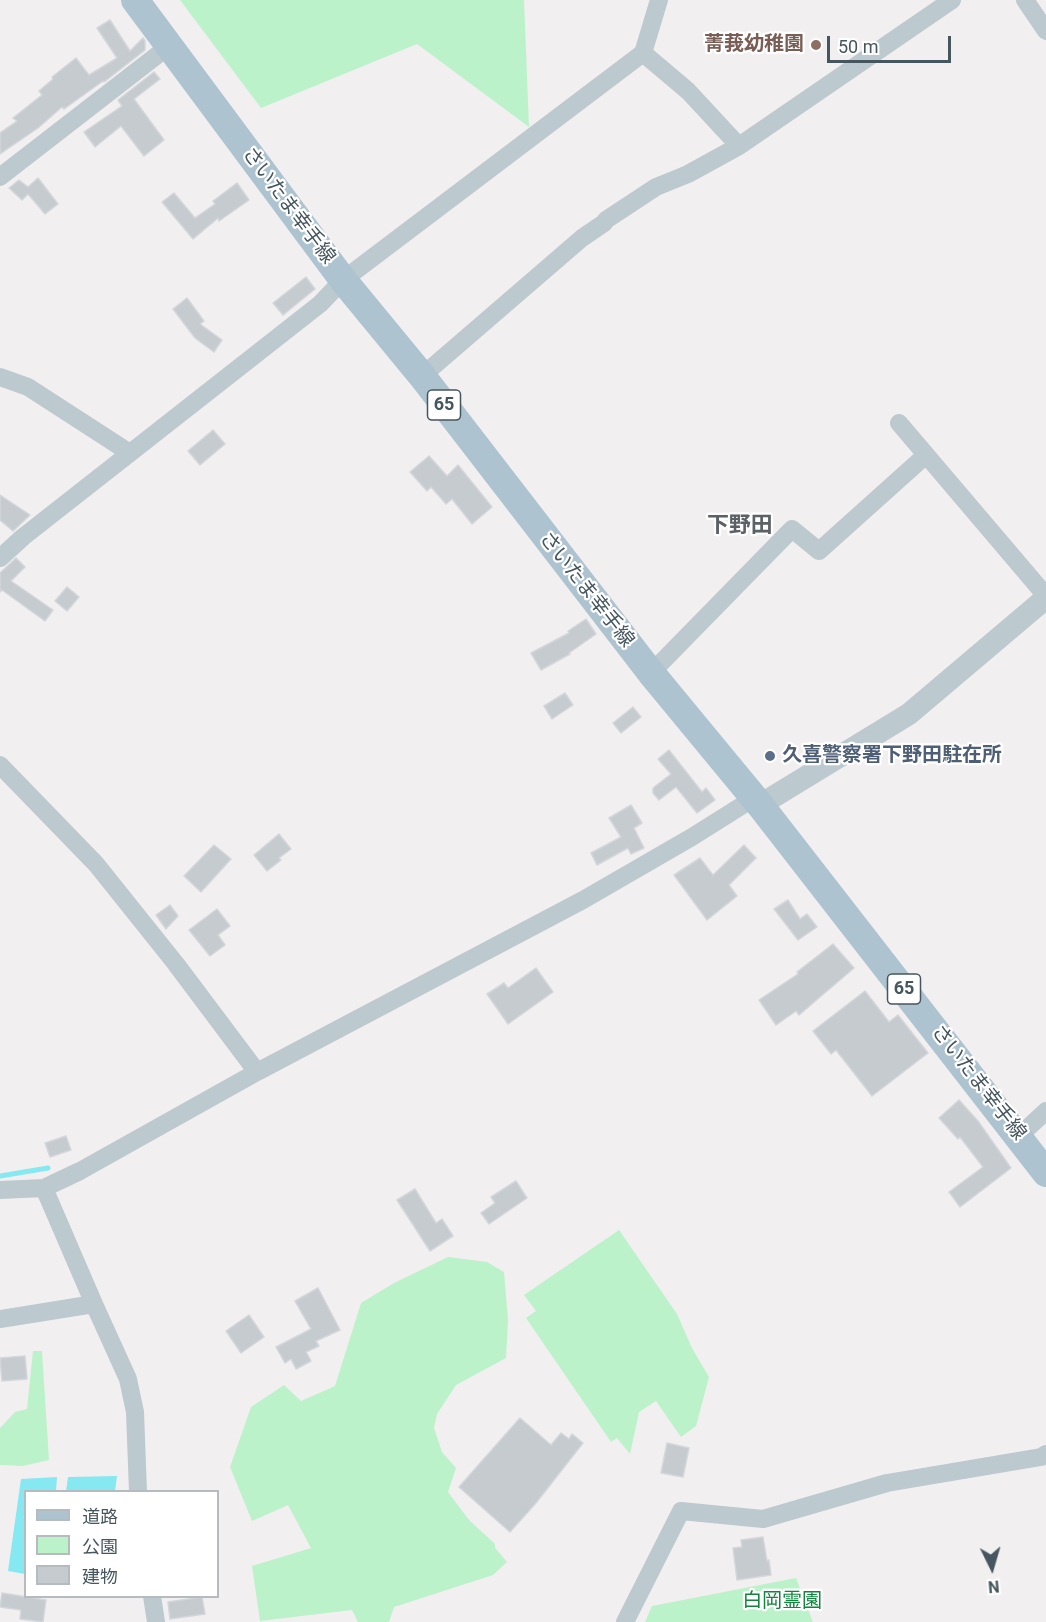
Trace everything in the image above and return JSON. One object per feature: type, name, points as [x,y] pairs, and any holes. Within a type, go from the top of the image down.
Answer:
[{"type":"main road","name":"さいたま幸手線","points":[[135,0],[343,280],[422,376],[651,673],[757,801],[1046,1173]]},
{"type":"street","points":[[0,558],[23,537],[320,304],[343,280],[643,52],[659,0]]},
{"type":"street","points":[[422,376],[606,220],[656,187],[688,174],[738,146],[952,0]]},
{"type":"street","points":[[1025,0],[1046,31]]},
{"type":"street","points":[[0,177],[169,46]]},
{"type":"street","points":[[643,52],[688,91],[738,146]]},
{"type":"street","points":[[0,377],[28,387],[130,453]]},
{"type":"street","points":[[0,1190],[44,1188],[80,1171],[257,1072],[583,900],[909,714],[1046,597],[899,423]]},
{"type":"street","points":[[651,673],[792,529],[819,551],[926,455]]},
{"type":"street","points":[[0,765],[96,864],[176,964],[257,1072]]},
{"type":"street","points":[[1019,1136],[1046,1111]]},
{"type":"street","points":[[44,1188],[128,1378],[135,1412],[138,1490]]},
{"type":"street","points":[[0,1319],[94,1304]]},
{"type":"street","points":[[625,1622],[681,1511],[763,1520],[887,1483],[1041,1457],[1046,1454]]},
{"type":"street","points":[[152,1598],[156,1622]]},
{"type":"green space","points":[[180,0],[524,0],[529,127],[417,44],[261,108]]},
{"type":"green space","points":[[619,1230],[677,1314],[692,1348],[709,1377],[696,1426],[681,1437],[656,1401],[639,1412],[630,1454],[617,1438],[611,1442],[526,1318],[536,1311],[524,1295]]},
{"type":"green space","points":[[448,1257],[487,1262],[504,1272],[508,1320],[506,1358],[456,1385],[437,1414],[434,1428],[442,1452],[456,1468],[448,1492],[469,1520],[495,1544],[495,1548],[507,1562],[493,1575],[394,1607],[389,1622],[358,1622],[352,1610],[260,1621],[252,1566],[311,1548],[288,1505],[252,1521],[230,1467],[251,1407],[284,1385],[301,1401],[335,1386],[361,1303],[394,1283]]},
{"type":"green space","points":[[33,1351],[42,1351],[49,1460],[23,1466],[0,1465],[0,1428],[15,1412],[27,1409]]},
{"type":"green space","name":"白岡霊園","points":[[796,1578],[813,1622],[645,1622],[652,1606]]},
{"type":"water","points":[[117,1476],[115,1490],[66,1490],[68,1477]]},
{"type":"water","points":[[57,1477],[56,1490],[24,1490],[24,1574],[8,1571],[21,1479]]},
{"type":"building","points":[[110,20],[130,51],[143,38],[145,50],[104,82],[64,109],[62,107],[38,128],[0,154],[0,133],[17,121],[13,118],[42,95],[39,91],[53,79],[52,77],[76,58],[89,75],[117,58],[97,28]]},
{"type":"building","points":[[154,72],[160,79],[134,99],[164,140],[144,156],[121,126],[95,147],[84,132],[122,106],[118,100]]},
{"type":"building","points":[[38,178],[58,204],[45,214],[28,194],[22,200],[9,188],[19,180],[28,187]]},
{"type":"building","points":[[237,183],[249,200],[219,221],[218,218],[193,239],[162,202],[174,193],[195,218],[215,204],[213,201]]},
{"type":"building","points":[[306,277],[315,289],[283,315],[273,303]]},
{"type":"building","points":[[187,298],[204,321],[200,324],[222,340],[214,352],[195,338],[173,309]]},
{"type":"building","points":[[213,430],[225,444],[200,465],[188,451]]},
{"type":"building","points":[[429,456],[447,476],[458,465],[492,507],[472,524],[452,499],[446,504],[431,487],[427,491],[410,472]]},
{"type":"building","points":[[0,495],[30,515],[13,531],[0,520]]},
{"type":"building","points":[[16,558],[25,567],[11,581],[53,610],[45,621],[2,590],[0,592],[0,573]]},
{"type":"building","points":[[67,587],[79,597],[67,611],[55,601]]},
{"type":"building","points":[[586,619],[596,634],[570,654],[541,670],[531,653],[569,633],[568,631]]},
{"type":"building","points":[[565,693],[573,705],[552,719],[544,706]]},
{"type":"building","points":[[633,707],[641,717],[621,733],[613,723]]},
{"type":"building","points":[[669,750],[702,792],[706,788],[715,800],[697,813],[676,787],[659,800],[653,793],[653,788],[671,774],[658,759]]},
{"type":"building","points":[[631,805],[642,823],[634,828],[644,848],[631,854],[628,848],[597,865],[591,853],[621,837],[609,818]]},
{"type":"building","points":[[279,834],[291,849],[267,871],[254,855]]},
{"type":"building","points":[[214,845],[231,859],[201,892],[184,876]]},
{"type":"building","points":[[744,845],[756,858],[729,885],[737,896],[707,920],[674,875],[700,858],[713,875]]},
{"type":"building","points":[[788,900],[800,919],[807,914],[817,927],[798,940],[774,909]]},
{"type":"building","points":[[170,905],[178,916],[166,929],[156,915]]},
{"type":"building","points":[[217,909],[230,926],[218,935],[225,945],[210,956],[189,930]]},
{"type":"building","points":[[833,944],[854,968],[799,1015],[796,1011],[776,1025],[759,1000],[798,974],[797,972]]},
{"type":"building","points":[[536,968],[553,992],[508,1024],[487,994],[504,983],[508,988]]},
{"type":"building","points":[[865,991],[889,1022],[898,1015],[928,1053],[872,1096],[836,1050],[831,1054],[813,1031]]},
{"type":"building","points":[[959,1100],[978,1121],[1011,1168],[960,1207],[949,1192],[983,1167],[960,1137],[958,1139],[939,1118]]},
{"type":"building","points":[[66,1136],[71,1150],[50,1157],[45,1143]]},
{"type":"building","points":[[516,1181],[527,1198],[489,1224],[481,1213],[495,1203],[491,1197]]},
{"type":"building","points":[[415,1189],[436,1223],[442,1219],[453,1236],[430,1251],[397,1200]]},
{"type":"building","points":[[318,1288],[340,1330],[316,1341],[319,1346],[306,1352],[311,1361],[296,1369],[291,1359],[285,1363],[276,1347],[311,1329],[295,1301]]},
{"type":"building","points":[[249,1315],[264,1337],[241,1353],[226,1331]]},
{"type":"building","points":[[25,1356],[27,1379],[2,1381],[0,1358]]},
{"type":"building","points":[[520,1418],[551,1445],[561,1433],[569,1439],[572,1434],[583,1443],[510,1532],[459,1487]]},
{"type":"building","points":[[667,1443],[689,1448],[683,1477],[661,1473]]},
{"type":"building","points":[[763,1537],[771,1575],[737,1580],[733,1548],[742,1547],[741,1540]]},
{"type":"building","points":[[2,1593],[46,1600],[43,1622],[20,1619],[21,1610],[0,1607]]},
{"type":"building","points":[[202,1598],[205,1614],[170,1619],[168,1602]]},
{"type":"waterway","points":[[0,1176],[48,1168]]},
{"type":"place","name":"菁莪幼稚園","points":[[816,45]]},
{"type":"place","name":"久喜警察署下野田駐在所","points":[[770,756]]},
{"type":"district","name":"下野田","points":[[740,526]]}]
